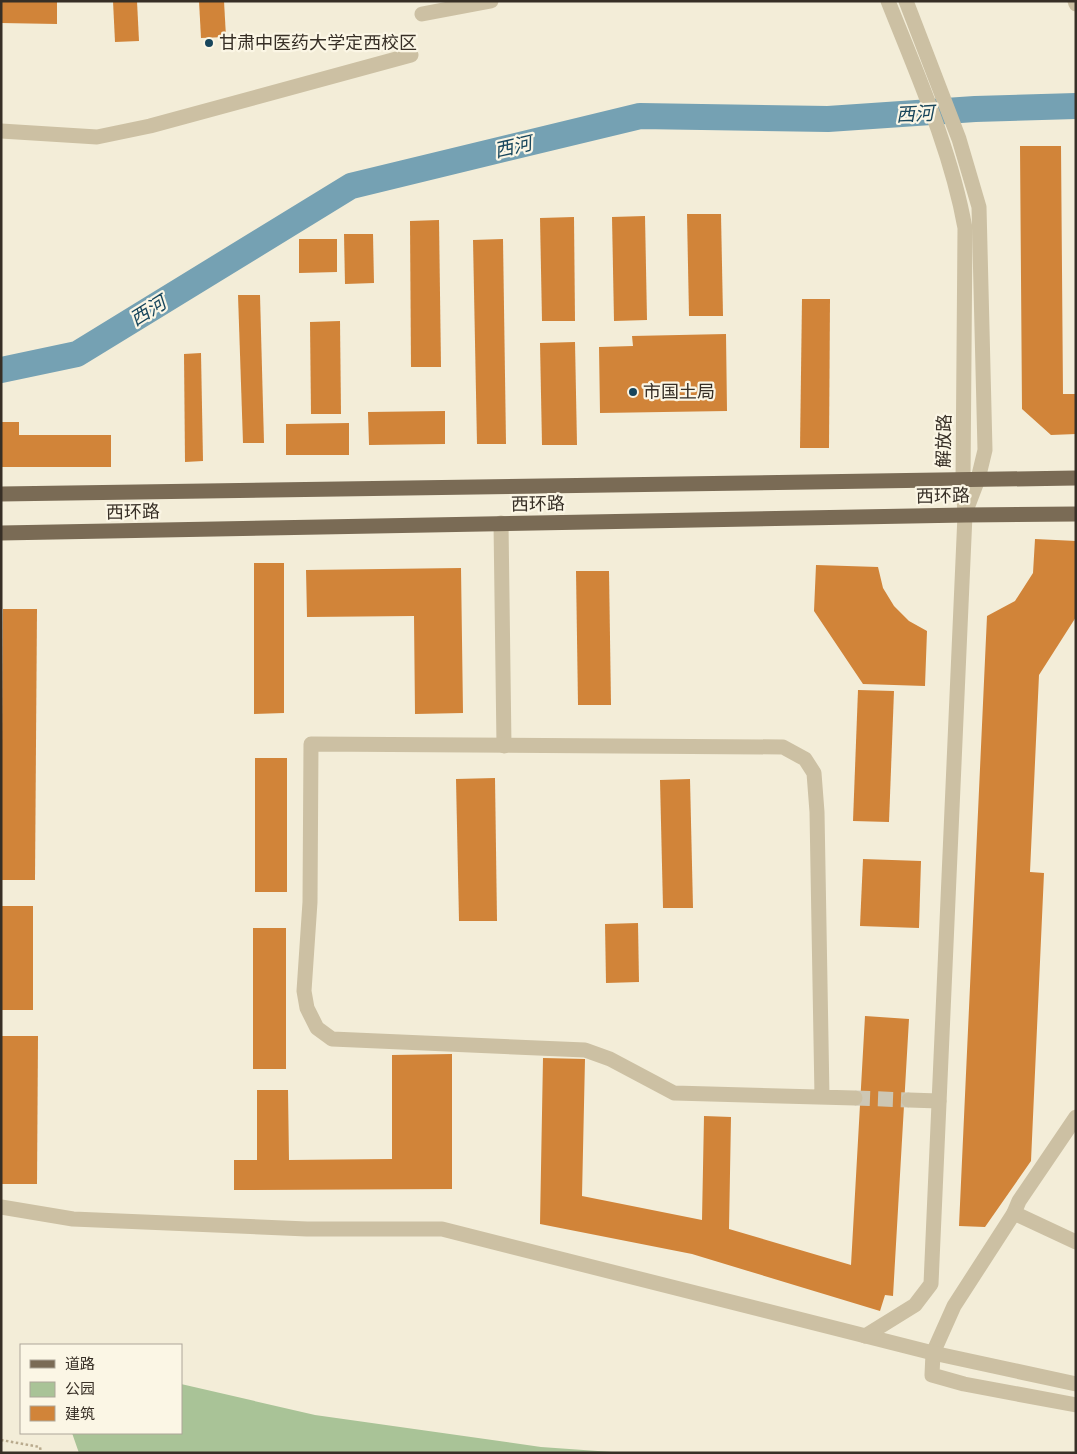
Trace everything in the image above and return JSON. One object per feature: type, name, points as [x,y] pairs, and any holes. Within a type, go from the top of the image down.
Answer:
[{"type":"main road","name":"西环路","points":[[1,494],[1076,478]]},
{"type":"main road","name":"西环路","points":[[1,533],[965,514],[1076,514]]},
{"type":"street","points":[[422,14],[491,1]]},
{"type":"street","name":"解放路","points":[[865,1336],[915,1305],[931,1284],[965,514],[970,479],[965,228],[961,205],[941,140],[888,1]]},
{"type":"street","name":"解放路","points":[[906,1],[960,139],[979,208],[985,450],[970,479]]},
{"type":"street","points":[[1,132],[97,137],[150,126],[411,55]]},
{"type":"street","points":[[501,523],[504,746]]},
{"type":"street","points":[[822,1097],[817,812],[814,772],[805,760],[783,747],[312,744],[310,902],[304,991],[307,1008],[316,1028],[332,1039],[585,1050],[610,1059],[674,1093],[855,1098]]},
{"type":"street","points":[[909,1100],[939,1101]]},
{"type":"street","points":[[1076,1117],[1019,1201],[1014,1213],[954,1306],[933,1353],[932,1375],[964,1384],[1076,1405]]},
{"type":"street","points":[[1,1208],[83,1219],[307,1229],[442,1229],[933,1353],[1076,1384]]},
{"type":"street","points":[[1014,1213],[1076,1242]]},
{"type":"path","points":[[1,1440],[40,1447],[41,1453]]},
{"type":"green space","points":[[182,1384],[315,1415],[541,1447],[626,1453],[79,1453],[72,1434],[182,1434]]},
{"type":"building","points":[[1,1],[57,1],[57,24],[1,23]]},
{"type":"building","points":[[113,1],[137,1],[139,41],[115,42]]},
{"type":"building","points":[[199,1],[224,1],[226,37],[201,38]]},
{"type":"building","points":[[1020,146],[1061,146],[1063,394],[1076,394],[1076,434],[1051,435],[1022,409]]},
{"type":"building","points":[[687,214],[721,214],[723,316],[689,316]]},
{"type":"building","points":[[645,216],[647,320],[614,321],[612,217]]},
{"type":"building","points":[[574,217],[575,321],[542,321],[540,218]]},
{"type":"building","points":[[439,220],[441,367],[411,367],[410,221]]},
{"type":"building","points":[[344,234],[373,234],[374,283],[345,284]]},
{"type":"building","points":[[299,239],[337,239],[337,272],[299,273]]},
{"type":"building","points":[[503,239],[506,444],[477,444],[473,240]]},
{"type":"building","points":[[238,295],[260,295],[264,443],[243,443]]},
{"type":"building","points":[[802,299],[830,299],[829,448],[800,448]]},
{"type":"building","points":[[340,321],[341,414],[311,414],[310,322]]},
{"type":"building","points":[[726,334],[727,411],[600,413],[599,347],[633,346],[632,336]]},
{"type":"building","points":[[575,342],[577,445],[542,445],[540,343]]},
{"type":"building","points":[[201,353],[203,461],[185,462],[184,354]]},
{"type":"building","points":[[445,411],[445,444],[369,445],[368,412]]},
{"type":"building","points":[[1,422],[19,422],[19,435],[111,435],[111,467],[1,467]]},
{"type":"building","points":[[349,423],[349,455],[286,455],[286,424]]},
{"type":"building","points":[[1035,539],[1076,541],[1076,617],[1039,675],[1030,872],[1044,873],[1031,1161],[985,1227],[959,1226],[987,616],[1015,601],[1033,573]]},
{"type":"building","points":[[254,563],[284,563],[284,713],[254,714]]},
{"type":"building","points":[[816,565],[878,567],[883,588],[894,606],[909,621],[927,631],[925,686],[863,684],[814,611]]},
{"type":"building","points":[[461,568],[463,713],[415,714],[414,616],[307,617],[306,570]]},
{"type":"building","points":[[576,571],[609,571],[611,705],[578,705]]},
{"type":"building","points":[[3,609],[37,609],[35,880],[1,880]]},
{"type":"building","points":[[858,690],[894,691],[889,822],[853,821]]},
{"type":"building","points":[[255,758],[287,758],[287,892],[255,892]]},
{"type":"building","points":[[495,778],[497,921],[459,921],[456,779]]},
{"type":"building","points":[[690,779],[693,908],[663,908],[660,780]]},
{"type":"building","points":[[863,859],[921,861],[919,928],[860,926]]},
{"type":"building","points":[[1,906],[33,906],[33,1010],[1,1010]]},
{"type":"building","points":[[638,923],[639,982],[606,983],[605,924]]},
{"type":"building","points":[[253,928],[286,928],[286,1069],[253,1069]]},
{"type":"building","points":[[865,1016],[909,1019],[893,1296],[885,1295],[880,1311],[692,1254],[540,1224],[543,1058],[585,1059],[582,1196],[702,1220],[704,1116],[731,1117],[729,1229],[851,1265]]},
{"type":"building","points":[[1,1036],[38,1036],[37,1184],[1,1184]]},
{"type":"building","points":[[452,1054],[452,1189],[234,1190],[234,1160],[257,1160],[257,1090],[288,1090],[289,1160],[392,1159],[392,1055]]},
{"type":"waterway","name":"西河","points":[[1,370],[77,354],[351,186],[640,116],[828,119],[975,109],[1076,106]]},
{"type":"tunnel","points":[[855,1098],[909,1100]]},
{"type":"place","name":"甘肃中医药大学定西校区","points":[[209,43]]},
{"type":"place","name":"市国土局","points":[[633,392]]}]
